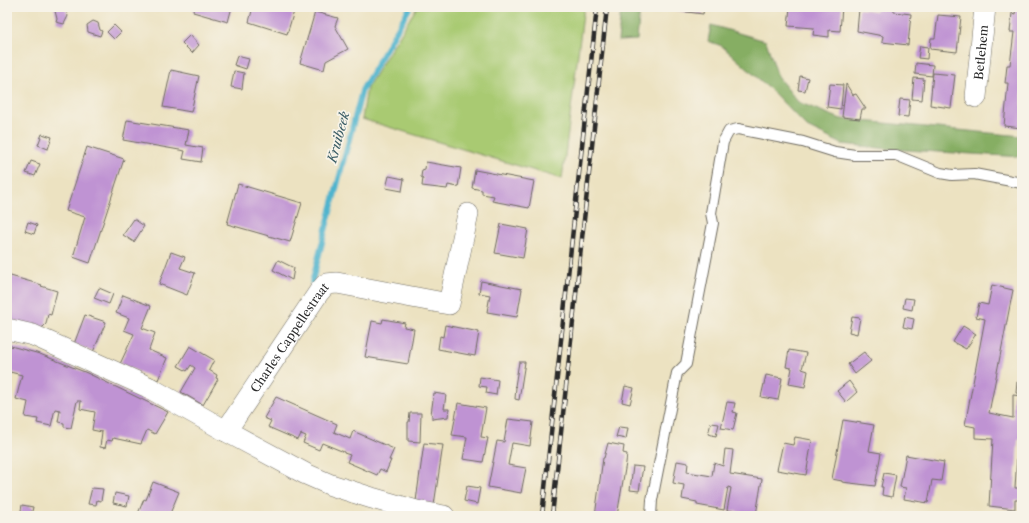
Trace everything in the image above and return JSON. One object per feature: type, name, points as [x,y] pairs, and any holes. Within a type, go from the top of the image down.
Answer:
[{"type":"street","name":"Betlehem","points":[[976,97],[985,7]]},
{"type":"street","name":"Charles Cappellestraat","points":[[226,431],[319,292],[326,284],[337,283],[449,304],[468,214]]},
{"type":"street","points":[[7,330],[33,335],[148,387],[306,474],[331,485],[417,511],[444,516]]},
{"type":"lane","points":[[651,516],[652,500],[677,373],[686,364],[713,223],[711,213],[723,142],[729,131],[738,129],[803,142],[835,152],[855,155],[896,155],[940,173],[952,175],[974,174],[1022,183]]},
{"type":"green space","points":[[417,7],[584,7],[562,179],[362,119],[367,88]]},
{"type":"green space","points":[[621,7],[640,7],[637,40],[618,41]]},
{"type":"green space","points":[[711,25],[766,41],[778,77],[798,102],[841,119],[1022,136],[1022,157],[889,149],[842,144],[807,127],[770,89],[722,46],[708,41]]},
{"type":"building","points":[[54,7],[65,7],[68,16],[64,24],[56,22],[57,19]]},
{"type":"building","points":[[194,7],[232,7],[228,22],[193,12]]},
{"type":"building","points":[[253,7],[295,8],[287,34],[249,22]]},
{"type":"building","points":[[672,7],[704,7],[703,14],[671,10]]},
{"type":"building","points":[[790,7],[842,7],[840,31],[829,30],[829,37],[813,35],[814,28],[788,26]]},
{"type":"building","points":[[877,7],[894,9],[894,12],[911,14],[908,45],[882,42],[883,36],[857,31],[859,9],[876,11]]},
{"type":"building","points":[[1016,7],[1022,7],[1022,128],[1004,126],[1008,83],[1005,83],[1007,65],[1010,65],[1014,32],[1010,32],[1012,13],[1015,14]]},
{"type":"building","points":[[315,12],[338,18],[335,26],[348,49],[326,61],[324,70],[300,63]]},
{"type":"building","points":[[938,15],[961,17],[957,52],[930,49],[931,38],[935,38]]},
{"type":"building","points":[[93,21],[98,23],[100,30],[102,31],[100,36],[88,32],[87,25]]},
{"type":"building","points":[[114,25],[121,32],[114,39],[107,32]]},
{"type":"building","points":[[190,35],[199,45],[192,53],[182,43]]},
{"type":"building","points":[[920,46],[928,47],[927,59],[918,58]]},
{"type":"building","points":[[237,56],[249,59],[246,69],[234,65]]},
{"type":"building","points":[[916,63],[933,65],[932,76],[915,74]]},
{"type":"building","points":[[171,70],[199,76],[191,112],[163,107]]},
{"type":"building","points":[[234,71],[244,73],[242,89],[231,87]]},
{"type":"building","points":[[933,73],[955,75],[951,108],[930,105]]},
{"type":"building","points":[[800,76],[808,78],[805,91],[798,90]]},
{"type":"building","points":[[914,78],[924,79],[922,100],[912,99]]},
{"type":"building","points":[[830,84],[843,85],[841,109],[827,107]]},
{"type":"building","points":[[846,84],[853,95],[856,94],[866,109],[862,109],[860,119],[842,117]]},
{"type":"building","points":[[900,99],[910,100],[908,117],[898,116]]},
{"type":"building","points":[[127,120],[189,130],[186,145],[203,148],[201,162],[183,159],[185,151],[123,140]]},
{"type":"building","points":[[42,134],[52,137],[48,149],[38,145]]},
{"type":"building","points":[[87,147],[124,159],[90,263],[73,257],[85,217],[66,211]]},
{"type":"building","points":[[31,161],[40,164],[35,176],[26,173]]},
{"type":"building","points":[[426,162],[461,168],[458,187],[448,185],[447,189],[422,186],[422,170],[425,169]]},
{"type":"building","points":[[475,170],[534,181],[529,208],[492,201],[494,196],[482,194],[482,190],[472,188]]},
{"type":"building","points":[[389,176],[404,179],[402,191],[386,188]]},
{"type":"building","points":[[238,184],[302,203],[290,242],[227,224]]},
{"type":"building","points":[[134,219],[144,226],[134,242],[123,235]]},
{"type":"building","points":[[28,222],[37,225],[34,234],[25,231]]},
{"type":"building","points":[[501,224],[528,229],[523,258],[495,253]]},
{"type":"building","points":[[171,252],[185,257],[180,268],[195,273],[187,295],[159,284]]},
{"type":"building","points":[[278,260],[294,268],[292,280],[273,270]]},
{"type":"building","points":[[7,275],[57,291],[51,315],[48,314],[46,324],[43,327],[40,328],[7,320],[10,301],[7,300]]},
{"type":"building","points":[[481,281],[522,289],[517,317],[487,312],[490,295],[479,293]]},
{"type":"building","points":[[992,285],[1013,290],[989,413],[1013,418],[1013,395],[1022,396],[1022,440],[1018,440],[1015,488],[1022,488],[1022,500],[1015,500],[1015,509],[989,506],[993,439],[975,438],[975,427],[965,425],[985,319],[976,317],[979,303],[988,305]]},
{"type":"building","points":[[99,288],[113,294],[109,304],[94,298]]},
{"type":"building","points":[[123,295],[151,306],[142,328],[155,333],[149,350],[167,358],[158,380],[120,364],[134,334],[124,330],[129,318],[116,313]]},
{"type":"building","points":[[905,298],[914,299],[912,310],[903,308]]},
{"type":"building","points":[[85,315],[106,322],[93,352],[74,344]]},
{"type":"building","points":[[852,317],[860,318],[857,334],[849,332]]},
{"type":"building","points":[[905,317],[914,319],[912,329],[903,327]]},
{"type":"building","points":[[383,319],[405,323],[404,327],[414,329],[408,364],[365,357],[372,321],[382,323]]},
{"type":"building","points":[[445,325],[479,332],[475,356],[438,349],[440,336],[443,337]]},
{"type":"building","points":[[963,326],[976,334],[966,349],[953,342]]},
{"type":"building","points":[[7,345],[40,354],[87,373],[168,412],[155,434],[147,430],[141,444],[113,438],[112,441],[107,440],[105,448],[100,447],[102,432],[92,430],[95,412],[80,409],[81,401],[77,401],[71,428],[64,427],[64,423],[58,422],[60,410],[55,409],[51,426],[37,423],[38,419],[25,417],[28,402],[16,399],[22,375],[10,372],[7,384]]},
{"type":"building","points":[[190,346],[214,360],[209,370],[217,375],[216,378],[218,379],[203,405],[181,392],[195,368],[191,365],[187,371],[178,366]]},
{"type":"building","points":[[789,350],[806,353],[802,369],[808,371],[805,387],[789,384],[792,368],[786,367]]},
{"type":"building","points":[[864,352],[871,361],[855,374],[848,364]]},
{"type":"building","points":[[519,362],[525,362],[519,400],[515,399],[515,386]]},
{"type":"building","points":[[766,375],[782,378],[778,400],[761,397]]},
{"type":"building","points":[[480,377],[498,380],[496,395],[486,393],[487,387],[479,386]]},
{"type":"building","points":[[849,381],[857,392],[846,402],[837,391]]},
{"type":"building","points":[[1017,382],[1022,383],[1022,394],[1016,393]]},
{"type":"building","points":[[625,386],[634,388],[630,404],[622,402]]},
{"type":"building","points":[[434,393],[446,395],[444,409],[449,409],[448,417],[432,419],[431,414]]},
{"type":"building","points":[[276,397],[337,424],[334,432],[350,439],[353,431],[394,449],[386,472],[380,469],[377,475],[347,462],[350,455],[344,452],[322,443],[319,450],[303,443],[306,436],[301,434],[298,440],[268,427],[271,421],[264,418]]},
{"type":"building","points":[[727,402],[735,403],[733,412],[737,413],[733,430],[721,428]]},
{"type":"building","points":[[458,403],[486,408],[481,437],[488,438],[483,462],[463,459],[467,437],[452,435]]},
{"type":"building","points":[[410,413],[421,413],[420,442],[408,441],[408,422]]},
{"type":"building","points":[[508,419],[533,422],[530,446],[512,443],[508,465],[526,468],[521,493],[488,487],[497,441],[504,442]]},
{"type":"building","points":[[843,420],[874,425],[869,451],[881,453],[875,486],[842,482],[832,479]]},
{"type":"building","points":[[711,423],[719,424],[716,436],[708,434]]},
{"type":"building","points":[[619,427],[628,428],[626,439],[616,437]]},
{"type":"building","points":[[795,437],[812,440],[806,475],[777,470],[783,443],[793,445]]},
{"type":"building","points":[[424,443],[443,445],[434,505],[416,501]]},
{"type":"building","points":[[608,443],[624,446],[623,453],[627,454],[617,516],[595,516],[603,458]]},
{"type":"building","points":[[725,449],[733,450],[730,474],[762,479],[756,515],[727,510],[731,488],[728,487],[724,510],[697,505],[697,502],[682,499],[684,485],[673,483],[677,461],[688,463],[687,472],[712,476],[714,463],[723,466]]},
{"type":"building","points":[[906,455],[944,462],[941,481],[932,480],[928,503],[904,499],[906,488],[900,487]]},
{"type":"building","points":[[633,466],[643,467],[639,491],[630,490]]},
{"type":"building","points":[[884,473],[896,475],[892,497],[882,495],[883,487],[881,487]]},
{"type":"building","points":[[153,482],[179,492],[169,516],[137,516],[144,499],[146,500]]},
{"type":"building","points":[[467,486],[480,488],[477,504],[464,501]]},
{"type":"building","points":[[92,488],[103,489],[101,501],[97,500],[96,505],[88,504]]},
{"type":"building","points":[[115,493],[129,496],[127,506],[113,503]]},
{"type":"building","points":[[22,505],[33,507],[31,516],[20,516]]},
{"type":"waterway","name":"Kruibeek","points":[[312,282],[362,90],[410,7]]},
{"type":"railway","points":[[542,516],[597,7]]},
{"type":"railway","points":[[552,516],[607,7]]}]
